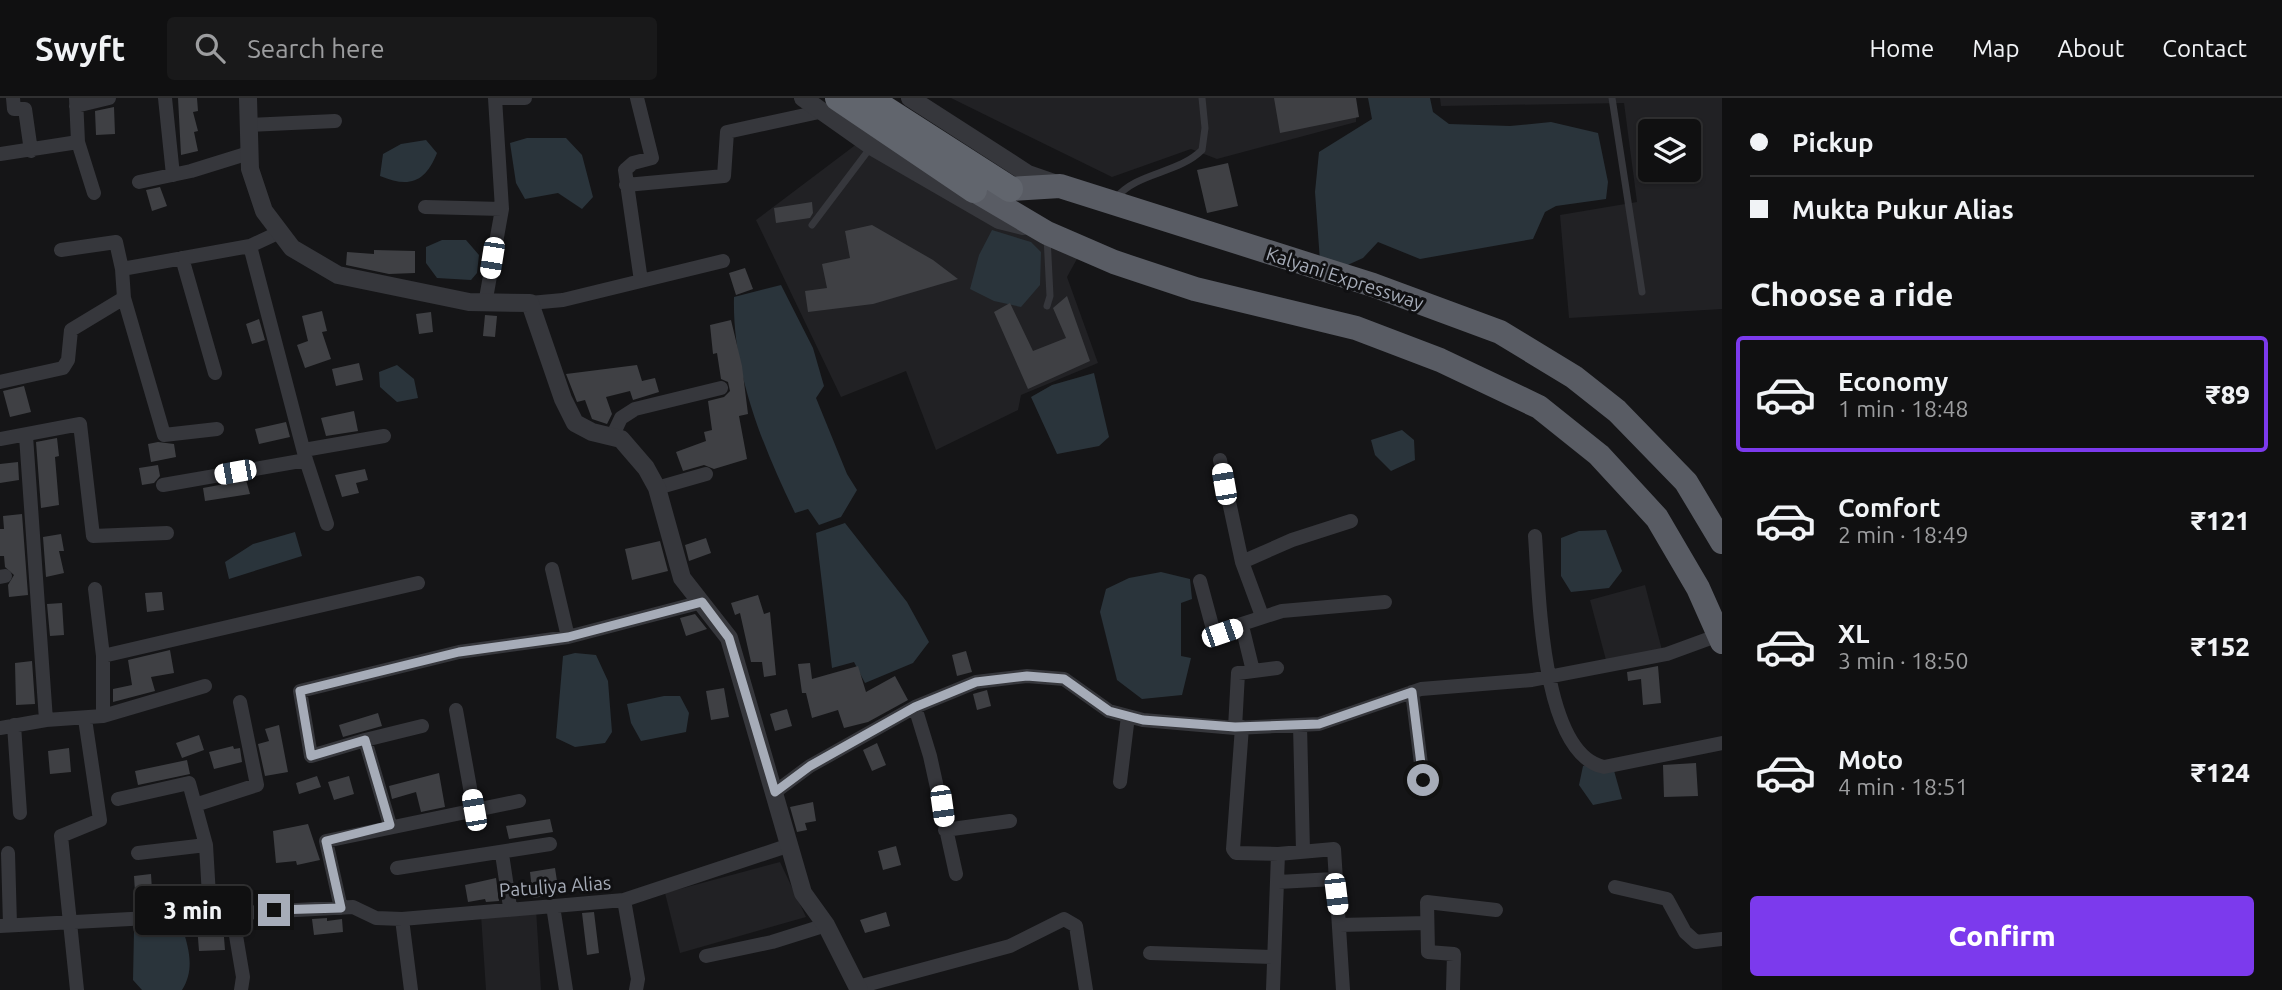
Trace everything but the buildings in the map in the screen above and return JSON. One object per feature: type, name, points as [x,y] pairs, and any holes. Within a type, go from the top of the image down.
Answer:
[{"type":"highway","points":[[868,98],[1010,189],[1060,186]]},
{"type":"highway","points":[[829,105],[1047,233],[1114,262],[1195,289],[1356,328],[1440,360],[1539,407],[1599,455],[1657,518],[1698,588],[1720,638]]},
{"type":"highway","name":"Kalyani Expressway","points":[[1060,186],[1373,285],[1500,332],[1574,377],[1617,411],[1686,482],[1722,542]]},
{"type":"street","points":[[13,98],[14,109],[25,109],[31,151]]},
{"type":"street","points":[[94,193],[78,142],[76,102],[109,98]]},
{"type":"street","points":[[165,98],[173,175]]},
{"type":"street","points":[[248,98],[250,169],[264,211],[292,248],[338,275],[485,304],[530,303],[563,300],[723,261]]},
{"type":"street","points":[[485,304],[502,209],[495,98]]},
{"type":"street","points":[[501,98],[525,98]]},
{"type":"street","points":[[637,98],[652,158],[627,166],[626,184],[641,281]]},
{"type":"street","points":[[803,98],[829,105],[871,146],[999,219],[1047,233]]},
{"type":"street","name":"Kalyani Expressway","points":[[910,98],[1028,174],[1060,186]]},
{"type":"street","points":[[626,184],[724,176],[727,132],[829,105]]},
{"type":"street","points":[[249,125],[335,121]]},
{"type":"street","points":[[0,154],[78,142]]},
{"type":"street","points":[[139,182],[249,153]]},
{"type":"street","points":[[425,208],[502,209]]},
{"type":"street","points":[[122,269],[250,246],[280,232]]},
{"type":"street","points":[[61,250],[116,243],[122,269],[124,298],[164,435],[217,429]]},
{"type":"street","points":[[250,246],[305,455],[327,524]]},
{"type":"street","points":[[182,258],[215,373]]},
{"type":"street","points":[[0,382],[63,368],[67,364],[71,330],[124,298]]},
{"type":"street","points":[[530,303],[564,400],[575,422],[592,432],[621,439],[646,468],[657,488],[682,578],[729,638],[803,894],[826,925],[858,989],[1010,946],[1064,919],[1076,926],[1086,990]]},
{"type":"street","points":[[612,437],[621,418],[635,409],[722,388]]},
{"type":"street","points":[[0,439],[80,424],[92,532],[96,538],[167,533]]},
{"type":"street","points":[[26,436],[46,720]]},
{"type":"street","points":[[163,485],[384,436]]},
{"type":"street","points":[[1220,460],[1242,562],[1262,616]]},
{"type":"street","points":[[657,488],[706,474]]},
{"type":"street","points":[[1242,562],[1292,540],[1351,521]]},
{"type":"street","points":[[1535,536],[1547,677],[1566,730],[1589,761],[1598,766],[1620,764],[1722,743]]},
{"type":"street","points":[[552,569],[568,637]]},
{"type":"street","points":[[1200,581],[1211,631],[1217,634],[1262,616],[1293,610],[1385,602]]},
{"type":"street","points":[[103,656],[418,583]]},
{"type":"street","points":[[95,589],[103,656],[103,716]]},
{"type":"street","points":[[422,726],[311,756],[300,691],[459,652],[568,637],[702,602]]},
{"type":"street","points":[[1242,626],[1253,671]]},
{"type":"street","points":[[775,792],[810,766],[915,707],[976,682],[1027,676],[1064,679],[1109,711],[1128,716],[1238,727],[1319,724],[1412,692],[1547,677],[1667,654],[1720,638]]},
{"type":"street","points":[[1277,667],[1238,673],[1233,849],[1236,853],[1278,854],[1334,849],[1343,990]]},
{"type":"street","points":[[20,813],[7,726],[103,716],[205,686]]},
{"type":"street","points":[[1412,692],[1423,780]]},
{"type":"street","points":[[195,805],[257,785],[240,702]]},
{"type":"street","points":[[915,707],[930,756],[956,874]]},
{"type":"street","points":[[456,710],[474,810]]},
{"type":"street","points":[[1120,782],[1128,716]]},
{"type":"street","points":[[76,990],[61,836],[100,820],[85,719]]},
{"type":"street","points":[[1300,725],[1303,851]]},
{"type":"street","points":[[365,740],[390,825]]},
{"type":"street","points":[[118,799],[189,783],[206,845],[210,913]]},
{"type":"street","points":[[341,908],[326,841],[390,825],[519,802]]},
{"type":"street","points":[[945,830],[1010,821]]},
{"type":"street","points":[[397,868],[502,854],[550,844]]},
{"type":"street","points":[[138,853],[206,845]]},
{"type":"street","name":"Patuliya Alias","points":[[5,926],[341,908],[352,908],[376,919],[402,919],[510,907],[624,900],[787,846]]},
{"type":"street","points":[[5,926],[8,853]]},
{"type":"street","points":[[502,854],[510,907]]},
{"type":"street","points":[[1273,990],[1278,854]]},
{"type":"street","points":[[1278,882],[1334,880]]},
{"type":"street","points":[[1615,887],[1667,898],[1685,932],[1696,942],[1722,939]]},
{"type":"street","points":[[624,900],[638,979],[636,990]]},
{"type":"street","points":[[1453,990],[1454,954],[1427,952],[1427,902],[1496,910]]},
{"type":"street","points":[[554,906],[566,990]]},
{"type":"street","points":[[232,912],[243,978],[241,990]]},
{"type":"street","points":[[402,919],[411,990]]},
{"type":"street","points":[[1339,925],[1427,923]]},
{"type":"street","points":[[706,956],[772,942],[826,925]]},
{"type":"street","points":[[1150,953],[1274,957]]},
{"type":"lane","points":[[1111,204],[1121,192],[1134,183],[1186,163],[1202,150],[1205,128],[1202,98]]},
{"type":"lane","points":[[1612,98],[1642,292]]},
{"type":"lane","points":[[812,225],[871,146]]},
{"type":"lane","points":[[1047,233],[1050,296],[1047,306]]},
{"type":"shaded area","points":[[951,98],[1356,98],[1356,122],[1217,159],[1191,149],[1112,177]]},
{"type":"shaded area","points":[[1368,98],[1430,98],[1433,112],[1449,124],[1510,126],[1551,122],[1598,133],[1608,182],[1606,199],[1556,206],[1545,212],[1533,239],[1420,259],[1378,242],[1363,258],[1341,268],[1320,261],[1315,192],[1319,152],[1372,119]]},
{"type":"shaded area","points":[[1440,98],[1722,98],[1722,309],[1569,318],[1560,215],[1637,202],[1624,103],[1441,106]]},
{"type":"shaded area","points":[[866,137],[1083,248],[1067,277],[1098,363],[1021,395],[1018,410],[936,450],[906,371],[841,397],[756,220]]},
{"type":"shaded area","points":[[527,138],[566,138],[582,155],[593,197],[582,209],[558,193],[525,199],[516,183],[510,143]]},
{"type":"shaded area","points":[[426,140],[437,153],[421,177],[399,182],[380,176],[383,154],[401,144]]},
{"type":"shaded area","points":[[992,230],[1031,242],[1041,252],[1040,285],[1021,307],[994,301],[970,289],[979,255]]},
{"type":"shaded area","points":[[442,240],[466,240],[479,255],[477,273],[471,280],[437,278],[426,263],[426,247]]},
{"type":"shaded area","points":[[781,285],[813,348],[824,386],[816,398],[847,474],[857,490],[841,517],[819,525],[808,509],[795,513],[783,488],[752,408],[738,353],[734,297]]},
{"type":"shaded area","points":[[397,365],[414,379],[418,398],[397,402],[380,387],[379,372]]},
{"type":"shaded area","points":[[1094,373],[1109,437],[1099,446],[1057,454],[1031,397],[1052,385]]},
{"type":"shaded area","points":[[1402,430],[1414,440],[1415,460],[1391,471],[1375,455],[1371,440]]},
{"type":"shaded area","points":[[845,523],[907,602],[929,642],[913,663],[865,683],[854,662],[832,668],[816,533]]},
{"type":"shaded area","points":[[1606,530],[1622,571],[1609,588],[1571,592],[1561,576],[1561,538],[1579,531]]},
{"type":"shaded area","points":[[295,532],[302,556],[229,579],[225,562],[253,544]]},
{"type":"shaded area","points":[[1161,572],[1190,579],[1192,599],[1181,603],[1181,656],[1191,658],[1182,695],[1142,699],[1117,680],[1100,612],[1106,589],[1129,578]]},
{"type":"shaded area","points":[[1645,585],[1662,650],[1606,660],[1590,600]]},
{"type":"shaded area","points":[[575,653],[596,655],[608,681],[612,732],[605,743],[575,747],[556,738],[563,656]]},
{"type":"shaded area","points":[[664,696],[680,696],[689,713],[686,732],[641,741],[631,723],[627,704]]},
{"type":"shaded area","points":[[1611,760],[1622,799],[1593,805],[1579,785],[1583,766]]},
{"type":"shaded area","points":[[780,862],[806,917],[680,953],[665,893]]},
{"type":"shaded area","points":[[536,909],[541,990],[486,990],[481,915]]},
{"type":"shaded area","points":[[182,927],[189,951],[190,967],[182,990],[142,990],[133,980],[134,931]]},
{"type":"route","points":[[274,910],[341,908],[326,841],[390,825],[365,740],[311,756],[300,691],[459,652],[568,637],[702,602],[729,638],[775,792],[810,766],[915,707],[976,682],[1027,676],[1064,679],[1109,711],[1143,720],[1235,727],[1319,724],[1412,692],[1423,780]]}]
